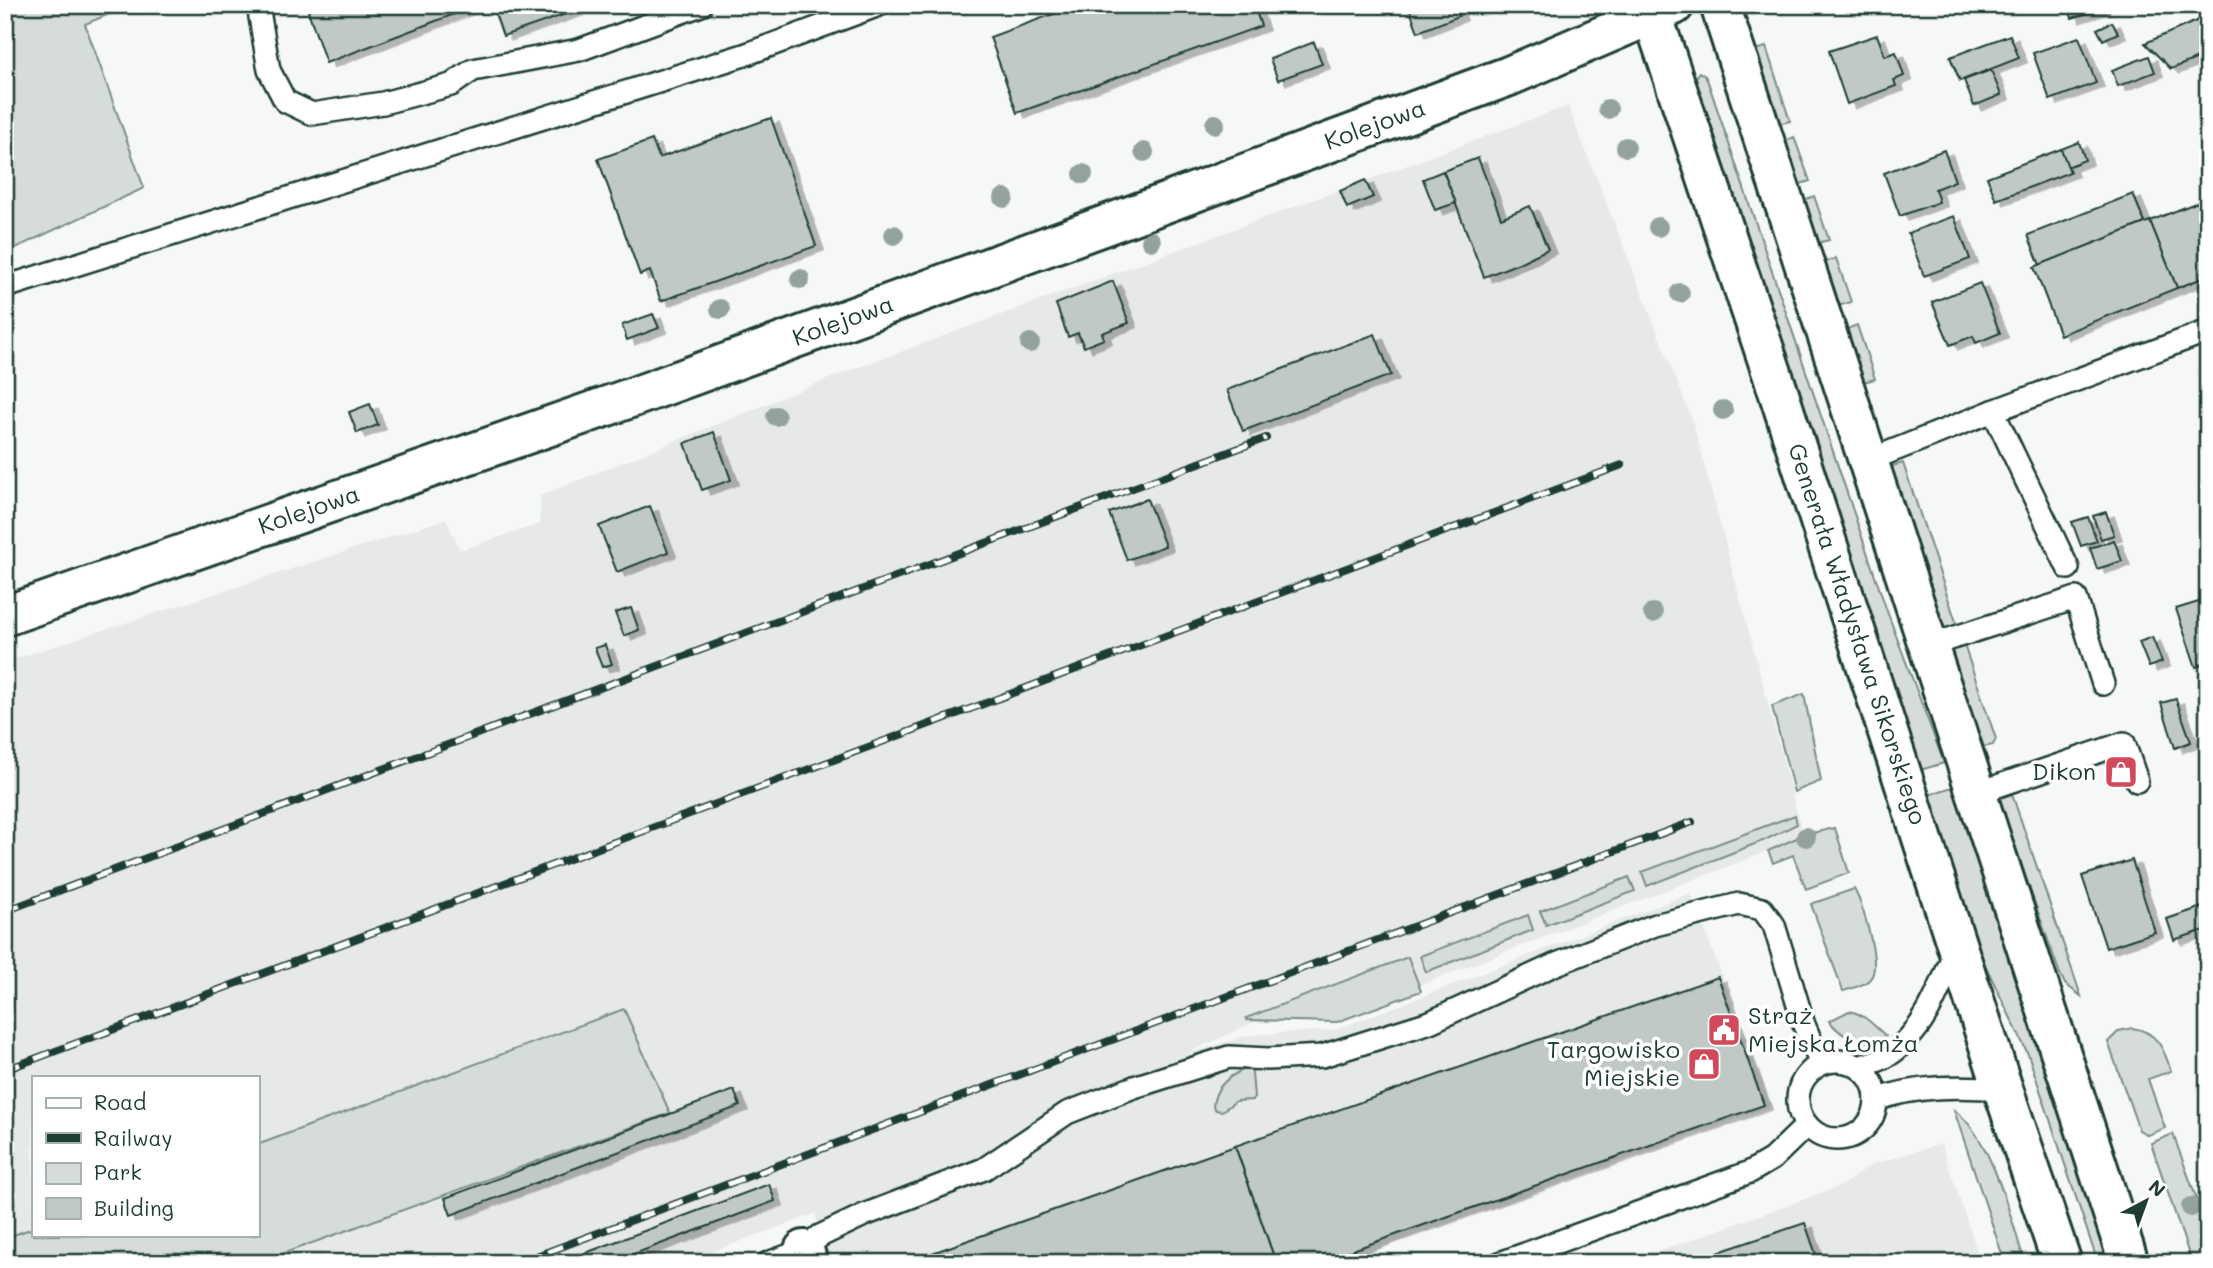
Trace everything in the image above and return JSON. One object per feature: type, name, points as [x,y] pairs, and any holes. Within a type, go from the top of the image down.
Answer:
[{"type":"main road","points":[[1720,5],[2129,1263]]},
{"type":"main road","name":"Kolejowa","points":[[5,617],[636,396],[1109,224],[1509,76],[1658,8]]},
{"type":"main road","name":"Generała Władysława Sikorskiego","points":[[1658,8],[1778,391],[2003,1089],[2062,1263]]},
{"type":"lane","points":[[258,5],[269,70],[285,101],[312,114],[383,103],[451,85],[473,70],[579,50],[701,5]]},
{"type":"lane","points":[[5,287],[744,55],[879,5]]},
{"type":"lane","points":[[1867,461],[2208,331]]},
{"type":"lane","points":[[1993,411],[2068,568]]},
{"type":"lane","points":[[1928,646],[2076,598],[2103,684]]},
{"type":"lane","points":[[1977,793],[2124,743],[2137,781]]},
{"type":"lane","points":[[768,1263],[806,1257],[820,1236],[864,1215],[984,1169],[1067,1113],[1134,1087],[1229,1057],[1268,1059],[1322,1056],[1430,1022],[1554,965],[1655,925],[1739,904],[1762,909],[1774,925],[1802,1019],[1821,1064]]},
{"type":"lane","points":[[1858,1067],[1889,1055],[1908,1038],[1932,1007],[1957,946]]},
{"type":"lane","points":[[1833,1061],[1847,1062],[1858,1067],[1868,1076],[1874,1088],[1874,1113],[1868,1124],[1858,1133],[1846,1138],[1821,1136],[1802,1119],[1798,1093],[1802,1081],[1810,1071],[1833,1061]]},
{"type":"lane","points":[[1876,1100],[1899,1091],[1931,1088],[1967,1086],[2003,1089]]},
{"type":"lane","points":[[1500,1263],[1750,1172],[1772,1158],[1807,1125]]},
{"type":"shaded area","points":[[1568,106],[1693,422],[1803,835],[1768,851],[1420,985],[1421,991],[1337,1022],[1254,1022],[1184,1055],[1249,1035],[1335,1030],[1691,893],[1771,1106],[1340,1263],[829,1263],[815,1215],[820,1212],[681,1263],[5,1263],[5,662],[446,519],[460,550],[540,524],[540,496],[838,375]]},
{"type":"shaded area","points":[[1941,1144],[1981,1263],[1627,1263],[1841,1186],[1873,1164]]},
{"type":"green space","points":[[5,5],[131,5],[85,24],[144,188],[5,253]]},
{"type":"green space","points":[[1766,47],[1790,121],[1778,124],[1752,54],[1755,50]]},
{"type":"green space","points":[[1699,72],[1708,82],[1888,614],[1944,763],[1917,771],[1785,347],[1697,84]]},
{"type":"green space","points":[[1794,137],[1810,181],[1797,185],[1781,146]]},
{"type":"green space","points":[[1814,196],[1829,240],[1817,243],[1801,205],[1804,200]]},
{"type":"green space","points":[[1836,258],[1851,302],[1838,306],[1822,267]]},
{"type":"green space","points":[[1857,325],[1875,379],[1863,382],[1843,333]]},
{"type":"green space","points":[[1903,463],[1957,625],[1947,629],[1942,626],[1889,467]]},
{"type":"green space","points":[[1964,645],[1996,739],[1993,745],[1984,747],[1951,650]]},
{"type":"green space","points":[[1804,694],[1821,781],[1794,792],[1772,706]]},
{"type":"green space","points":[[1952,787],[2109,1263],[2098,1263],[2028,1054],[1977,948],[1925,796]]},
{"type":"green space","points":[[2012,794],[2081,996],[2065,984],[2060,974],[1998,799]]},
{"type":"green space","points":[[1795,815],[1797,824],[1765,840],[1647,886],[1642,872]]},
{"type":"green space","points":[[1835,828],[1849,873],[1806,889],[1793,855],[1773,863],[1768,851],[1803,835]]},
{"type":"green space","points":[[1629,877],[1635,891],[1546,925],[1540,911]]},
{"type":"green space","points":[[1854,889],[1869,932],[1874,968],[1867,982],[1843,991],[1811,904]]},
{"type":"green space","points":[[1528,915],[1533,930],[1426,972],[1420,956]]},
{"type":"green space","points":[[1408,957],[1421,991],[1337,1022],[1246,1018]]},
{"type":"green space","points":[[624,1009],[670,1113],[257,1263],[5,1263],[5,1238],[32,1228],[32,1236],[259,1236],[259,1144]]},
{"type":"green space","points":[[1849,1011],[1865,1018],[1886,1036],[1862,1042],[1841,1033],[1829,1021]]},
{"type":"green space","points":[[2132,1028],[2148,1033],[2158,1042],[2171,1071],[2148,1079],[2165,1128],[2148,1135],[2139,1130],[2108,1042],[2119,1031]]},
{"type":"green space","points":[[1243,1070],[1251,1070],[1252,1073],[1252,1100],[1236,1101],[1222,1111],[1216,1110],[1213,1107],[1219,1089],[1232,1076]]},
{"type":"green space","points":[[1954,1110],[1979,1139],[1989,1159],[2025,1263],[2005,1263]]},
{"type":"green space","points":[[2173,1134],[2208,1230],[2208,1263],[2192,1263],[2151,1143]]},
{"type":"building","points":[[306,5],[478,5],[326,63]]},
{"type":"building","points":[[492,5],[573,5],[575,11],[503,36]]},
{"type":"building","points":[[1078,5],[1254,5],[1261,26],[1017,113],[990,37]]},
{"type":"building","points":[[1408,5],[1455,5],[1459,16],[1418,32]]},
{"type":"building","points":[[2068,5],[2100,5],[2102,9],[2072,18]]},
{"type":"building","points":[[2208,16],[2208,54],[2171,69],[2145,43]]},
{"type":"building","points":[[2112,22],[2118,33],[2103,40],[2097,29]]},
{"type":"building","points":[[1877,35],[1885,56],[1896,52],[1904,76],[1894,80],[1896,86],[1847,104],[1829,51]]},
{"type":"building","points":[[2010,35],[2019,58],[1960,81],[1950,57]]},
{"type":"building","points":[[2079,37],[2096,83],[2050,100],[2033,53]]},
{"type":"building","points":[[1314,42],[1322,64],[1278,80],[1270,59]]},
{"type":"building","points":[[2149,56],[2155,72],[2118,86],[2112,70]]},
{"type":"building","points":[[1991,70],[2001,95],[1974,106],[1964,80]]},
{"type":"building","points":[[771,118],[816,246],[661,301],[650,271],[640,275],[598,159],[652,140],[659,158]]},
{"type":"building","points":[[2079,142],[2085,160],[2067,167],[2061,149]]},
{"type":"building","points":[[2061,149],[2070,172],[1996,200],[1987,177]]},
{"type":"building","points":[[1944,150],[1955,181],[1935,189],[1939,202],[1900,216],[1884,173]]},
{"type":"building","points":[[1478,158],[1501,218],[1530,206],[1548,249],[1484,277],[1443,171]]},
{"type":"building","points":[[1443,171],[1456,203],[1435,210],[1423,179]]},
{"type":"building","points":[[1365,180],[1373,197],[1347,208],[1340,191]]},
{"type":"building","points":[[2133,194],[2145,223],[2040,265],[2028,235]]},
{"type":"building","points":[[2208,198],[2208,276],[2177,288],[2150,221]]},
{"type":"building","points":[[1954,216],[1970,259],[1924,276],[1908,233]]},
{"type":"building","points":[[2150,221],[2177,288],[2060,335],[2034,267]]},
{"type":"building","points":[[1113,281],[1129,323],[1102,333],[1104,339],[1084,347],[1078,333],[1068,337],[1056,304]]},
{"type":"building","points":[[1980,283],[2000,333],[1976,343],[1973,336],[1950,345],[1932,302]]},
{"type":"building","points":[[653,314],[659,328],[627,340],[622,325]]},
{"type":"building","points":[[1375,334],[1391,375],[1243,431],[1227,390]]},
{"type":"building","points":[[370,404],[378,425],[357,433],[349,412]]},
{"type":"building","points":[[714,432],[731,480],[702,490],[685,443]]},
{"type":"building","points":[[1147,499],[1165,546],[1127,560],[1109,513]]},
{"type":"building","points":[[650,506],[668,552],[617,572],[599,526]]},
{"type":"building","points":[[2106,512],[2114,535],[2101,539],[2093,516]]},
{"type":"building","points":[[2088,517],[2097,541],[2081,546],[2072,522]]},
{"type":"building","points":[[2114,540],[2122,561],[2097,569],[2090,548]]},
{"type":"building","points":[[2208,599],[2208,663],[2196,667],[2176,609]]},
{"type":"building","points":[[631,608],[639,630],[624,636],[615,613]]},
{"type":"building","points":[[2152,637],[2162,662],[2149,667],[2139,642]]},
{"type":"building","points":[[605,645],[612,664],[602,667],[595,648]]},
{"type":"building","points":[[2176,699],[2191,742],[2175,748],[2161,703]]},
{"type":"building","points":[[2132,860],[2155,932],[2106,948],[2082,876]]},
{"type":"building","points":[[2208,905],[2208,929],[2174,940],[2167,919]]},
{"type":"building","points":[[1718,977],[1764,1105],[1316,1263],[1276,1263],[1235,1146]]},
{"type":"building","points":[[734,1090],[740,1106],[451,1215],[445,1198]]},
{"type":"building","points":[[1235,1146],[1276,1263],[904,1263]]},
{"type":"building","points":[[769,1184],[775,1201],[610,1263],[559,1263]]},
{"type":"building","points":[[1805,1223],[1819,1263],[1686,1263]]},
{"type":"railway","points":[[5,911],[1266,438]]},
{"type":"railway","points":[[5,1070],[1622,465]]},
{"type":"railway","points":[[518,1263],[1692,822]]},
{"type":"place","name":"Dikon","points":[[2121,772]]},
{"type":"place","name":"Straż Miejska Łomża","points":[[1724,1030]]},
{"type":"place","name":"Targowisko Miejskie","points":[[1704,1064]]}]
